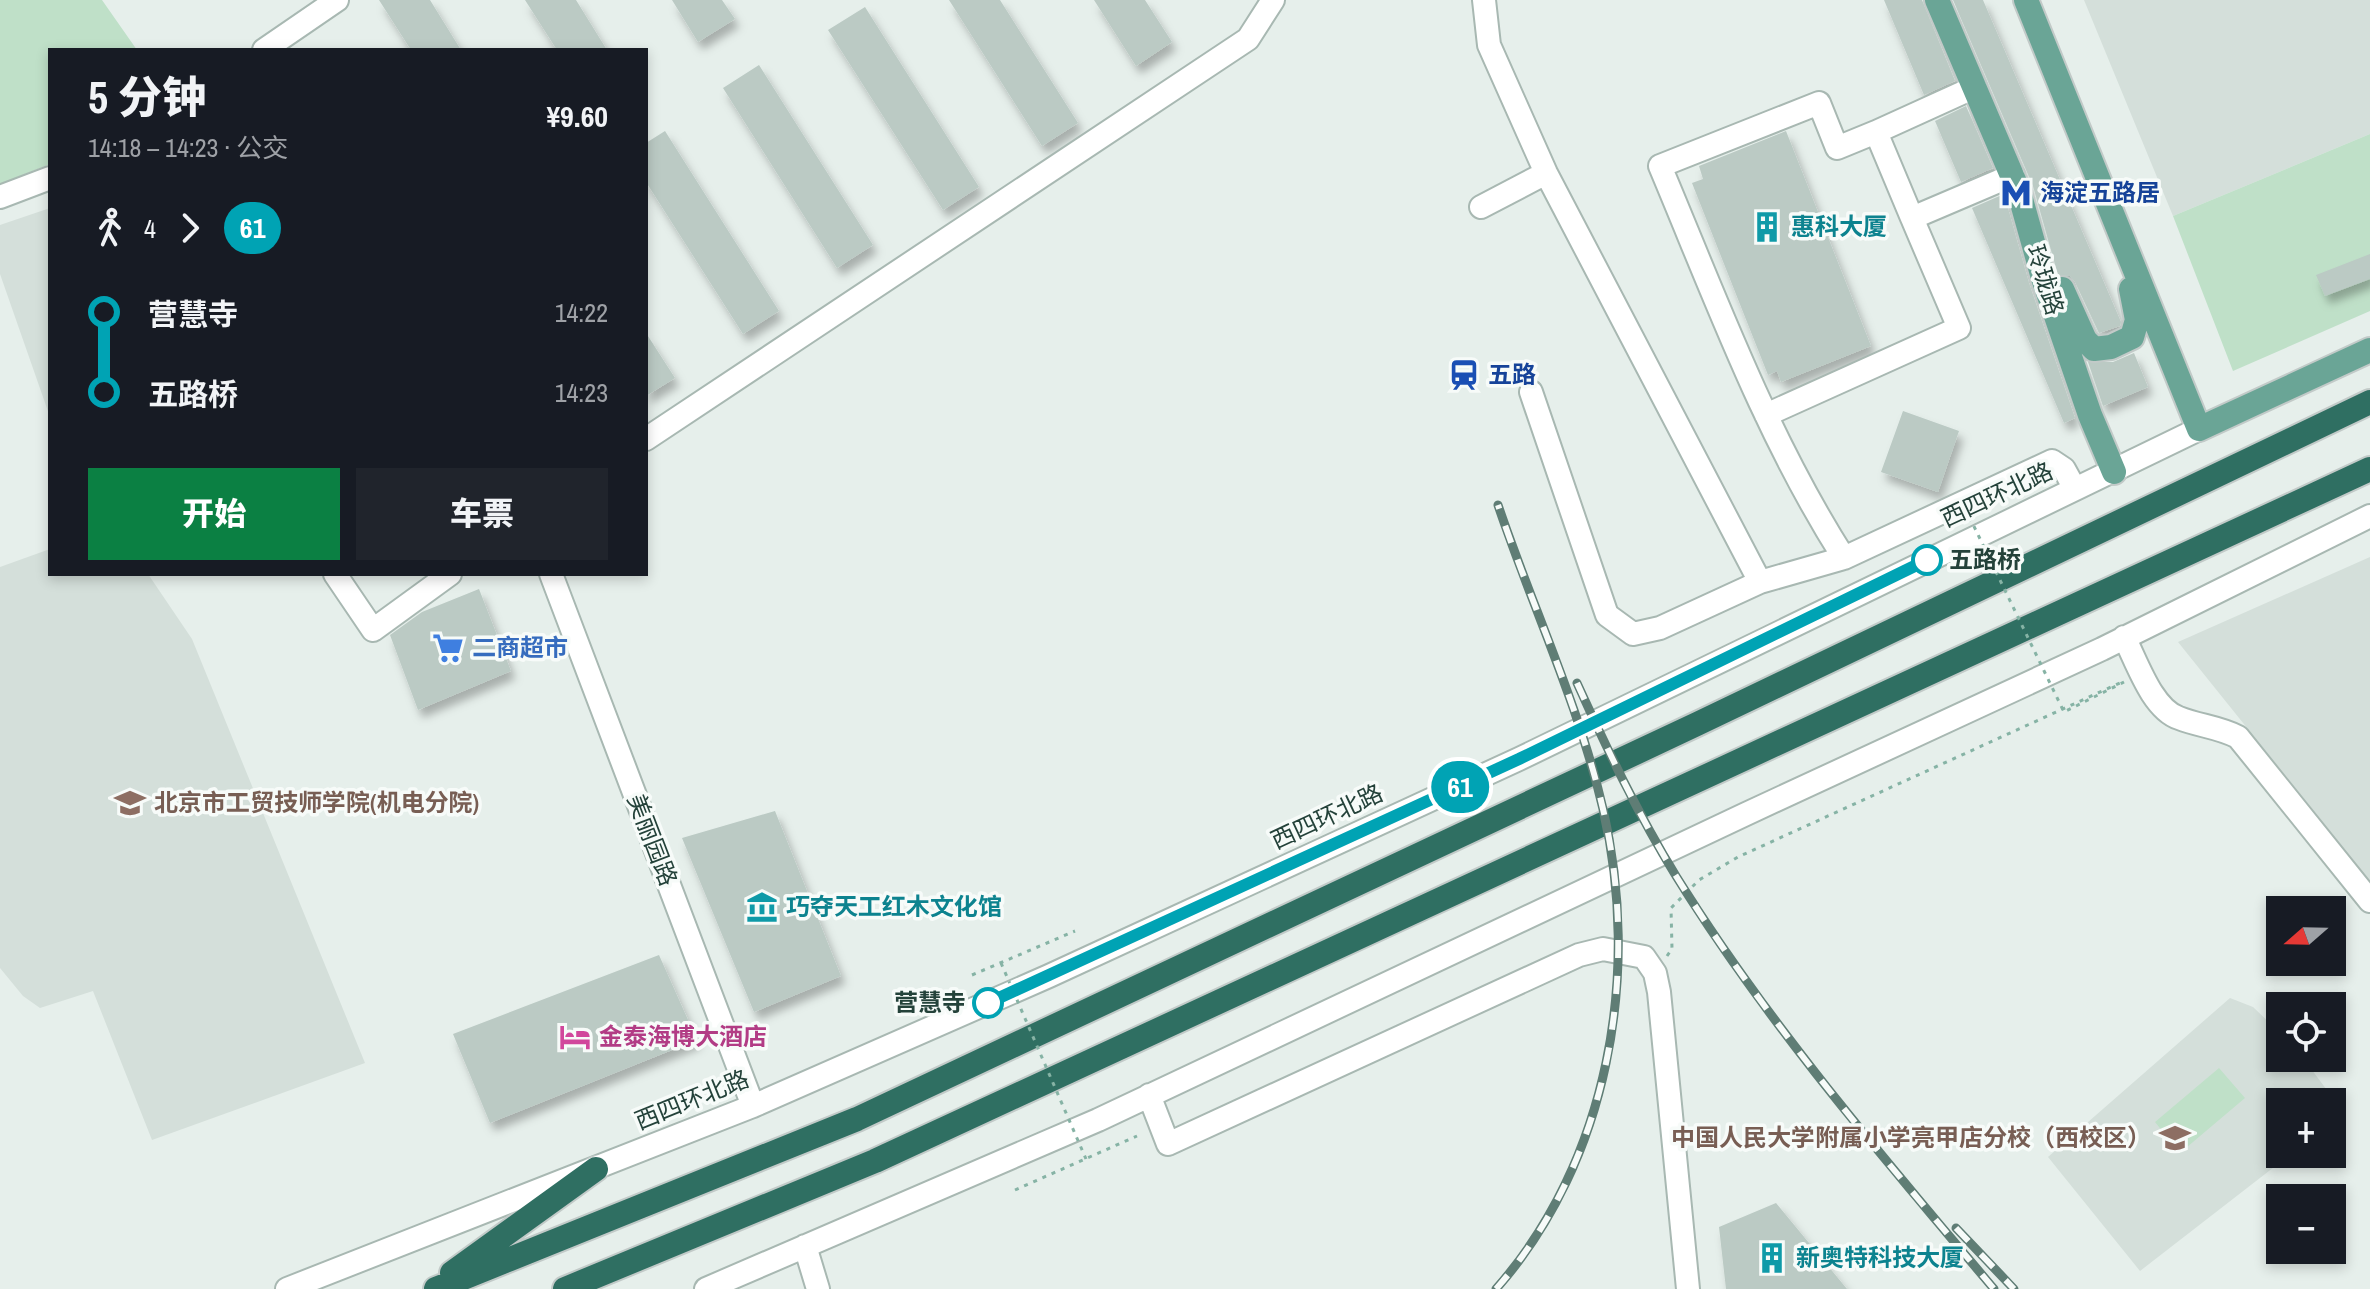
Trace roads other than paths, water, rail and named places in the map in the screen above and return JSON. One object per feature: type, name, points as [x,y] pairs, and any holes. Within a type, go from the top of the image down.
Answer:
[{"type":"highway","points":[[436,1289],[857,1119],[1657,744],[2370,402]]},
{"type":"highway","points":[[565,1289],[875,1161],[1760,754],[2003,637],[2370,469]]},
{"type":"highway","points":[[429,1289],[596,1169]]},
{"type":"main road","name":"玲珑路","points":[[1937,0],[2016,183],[2048,292],[2090,415],[2114,472]]},
{"type":"main road","points":[[2026,0],[2199,429]]},
{"type":"main road","points":[[2016,183],[2085,340],[2094,349],[2111,347],[2132,337],[2137,320],[2122,237]]},
{"type":"main road","name":"西四环北路","points":[[2199,429],[2370,350]]},
{"type":"street","points":[[267,48],[337,0]]},
{"type":"street","points":[[648,438],[1248,39],[1273,0]]},
{"type":"street","points":[[1484,0],[1489,45],[1546,173],[1760,582]]},
{"type":"street","points":[[1844,558],[1818,517],[1766,415],[1660,166],[1819,103],[1837,148],[1975,87]]},
{"type":"street","points":[[1766,415],[1959,328],[1876,132]]},
{"type":"street","points":[[1481,207],[1546,173]]},
{"type":"street","points":[[0,197],[48,179]]},
{"type":"street","points":[[1912,218],[2016,183]]},
{"type":"street","points":[[1531,392],[1607,615],[1633,634],[1660,628],[1760,582],[1844,558],[2052,461],[2064,469],[2075,489]]},
{"type":"street","name":"西四环北路","points":[[287,1289],[753,1106],[1037,982],[1519,759],[2199,429]]},
{"type":"street","points":[[706,1289],[1059,1137],[2124,637],[2370,516]]},
{"type":"street","points":[[336,576],[373,630],[447,576]]},
{"type":"street","name":"美丽园路","points":[[552,576],[753,1106]]},
{"type":"street","points":[[2124,637],[2131,674],[2159,706],[2177,718],[2221,728],[2238,737],[2370,901]]},
{"type":"street","points":[[1149,1095],[1168,1144],[1579,955],[1603,949],[1644,957],[1655,973],[1688,1289]]},
{"type":"street","points":[[805,1246],[818,1289]]},
{"type":"railway","points":[[1496,1289],[1535,1238],[1566,1183],[1590,1124],[1606,1062],[1616,999],[1618,935],[1614,871],[1593,770],[1498,505]]},
{"type":"railway","points":[[1577,683],[1649,829],[1711,931],[1828,1088],[1994,1289]]},
{"type":"railway","points":[[1956,1228],[2014,1289]]},
{"type":"place","name":"海淀五路居","points":[[2016,193]]},
{"type":"place","name":"惠科大厦","points":[[1767,227]]},
{"type":"place","name":"五路","points":[[1464,375]]},
{"type":"place","name":"五路桥","points":[[1927,560]]},
{"type":"place","name":"二商超市","points":[[448,648]]},
{"type":"place","name":"北京市工贸技师学院(机电分院)","points":[[130,803]]},
{"type":"place","name":"巧夺天工红木文化馆","points":[[762,907]]},
{"type":"place","name":"营慧寺","points":[[988,1003]]},
{"type":"place","name":"金泰海博大酒店","points":[[575,1037]]},
{"type":"place","name":"中国人民大学附属小学亮甲店分校（西校区）","points":[[2175,1138]]},
{"type":"place","name":"新奥特科技大厦","points":[[1772,1258]]}]
